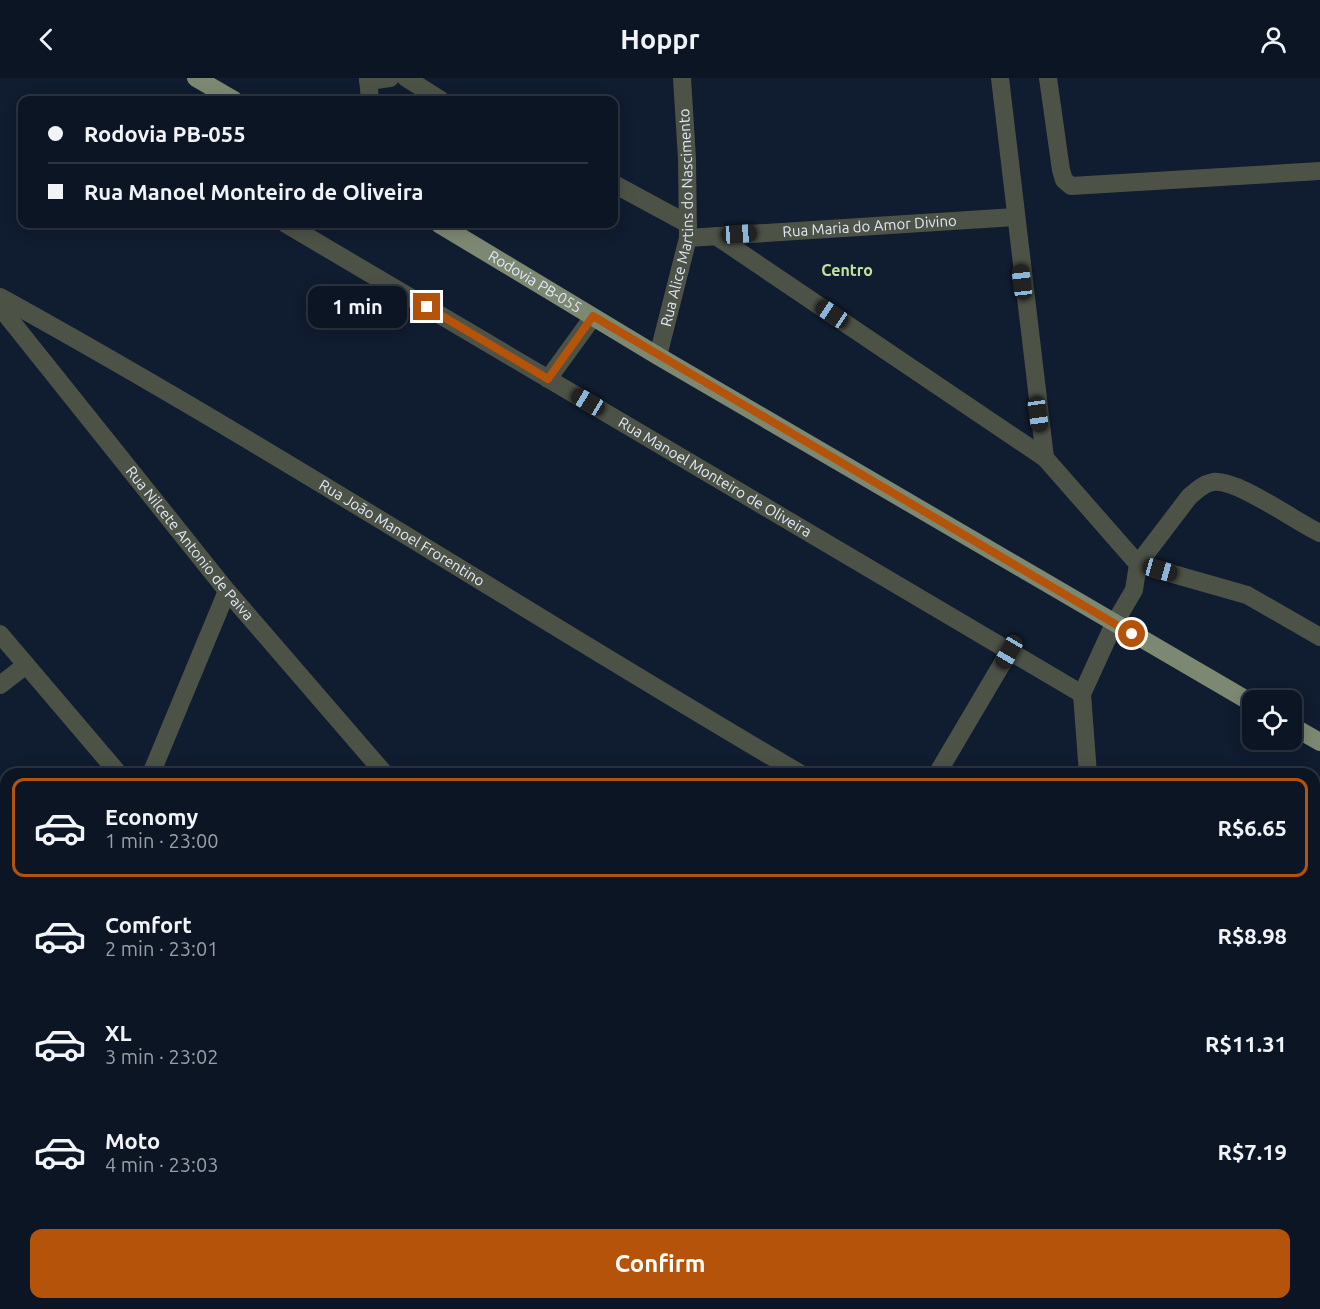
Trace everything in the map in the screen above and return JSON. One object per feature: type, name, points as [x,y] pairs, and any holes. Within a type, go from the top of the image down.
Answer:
[{"type":"main road","points":[[196,78],[227,96]]},
{"type":"main road","name":"Rodovia PB-055","points":[[446,228],[658,356],[1242,697]]},
{"type":"main road","points":[[1302,732],[1320,742]]},
{"type":"street","points":[[370,96],[368,79],[390,78]]},
{"type":"street","points":[[406,78],[435,96]]},
{"type":"street","name":"Rua Alice Martins do Nascimento","points":[[658,356],[688,231],[682,78]]},
{"type":"street","points":[[1000,78],[1014,217],[1045,458]]},
{"type":"street","points":[[1048,78],[1060,170],[1064,180],[1071,186],[1320,171]]},
{"type":"street","points":[[618,187],[688,231]]},
{"type":"street","name":"Rua Maria do Amor Divino","points":[[688,231],[716,236],[1014,217]]},
{"type":"street","name":"Rua Manoel Monteiro de Oliveira","points":[[293,228],[1082,694]]},
{"type":"street","points":[[716,236],[1045,458],[1138,564],[1247,595],[1320,637]]},
{"type":"street","name":"Rua João Manoel Frorentino","points":[[0,297],[129,368],[287,460],[612,663],[791,768]]},
{"type":"street","name":"Rua Nilcete Antonio de Paiva","points":[[0,307],[227,591],[381,768]]},
{"type":"street","points":[[548,379],[593,316]]},
{"type":"street","points":[[1088,768],[1082,694],[1114,624],[1134,590],[1138,564],[1189,497],[1200,487],[1213,482],[1228,483],[1320,533]]},
{"type":"street","points":[[153,768],[227,591]]},
{"type":"street","points":[[0,634],[114,768]]},
{"type":"street","points":[[941,768],[1009,652]]},
{"type":"street","points":[[0,685],[26,666]]},
{"type":"district","name":"Centro","points":[[847,270]]},
{"type":"route","points":[[427,307],[548,379],[593,316],[1132,634]]}]
